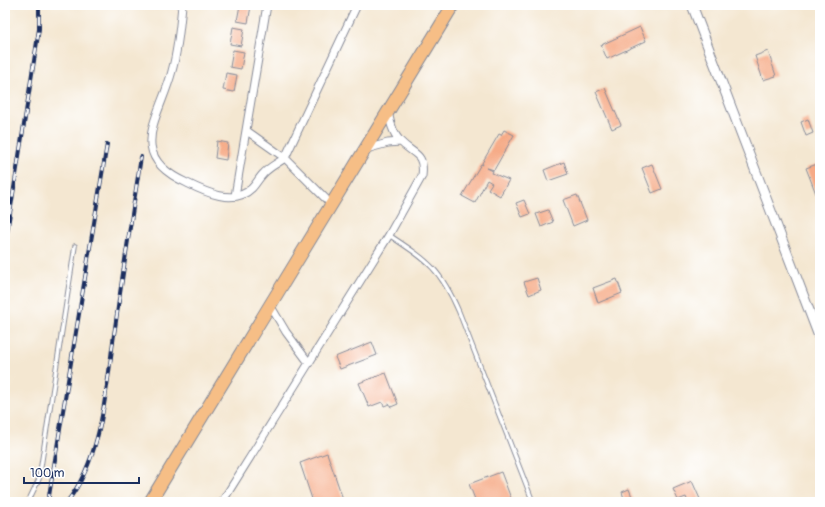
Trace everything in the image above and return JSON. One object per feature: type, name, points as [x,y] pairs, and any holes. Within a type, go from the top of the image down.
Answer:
[{"type":"highway","points":[[150,502],[453,5]]},
{"type":"street","points":[[182,5],[173,70],[151,131],[152,153],[158,164],[173,177],[219,196],[235,196],[251,190],[266,170],[285,158],[357,5]]},
{"type":"street","points":[[235,196],[267,5]]},
{"type":"street","points":[[692,5],[820,339]]},
{"type":"street","points":[[222,502],[389,235],[422,176],[423,167],[421,159],[417,153],[400,142],[392,127],[387,111]]},
{"type":"street","points":[[247,131],[285,158],[331,204]]},
{"type":"street","points":[[364,150],[388,142],[400,142]]},
{"type":"street","points":[[270,305],[309,364]]},
{"type":"lane","points":[[389,235],[429,263],[445,282],[459,312],[533,502]]},
{"type":"lane","points":[[28,502],[39,479],[75,246]]},
{"type":"building","points":[[240,5],[251,6],[248,23],[237,21]]},
{"type":"building","points":[[233,27],[244,29],[241,46],[230,44]]},
{"type":"building","points":[[640,27],[646,41],[607,59],[601,45]]},
{"type":"building","points":[[233,50],[244,52],[241,69],[230,67]]},
{"type":"building","points":[[768,51],[776,76],[763,80],[755,56]]},
{"type":"building","points":[[226,73],[237,75],[234,92],[223,90]]},
{"type":"building","points":[[605,88],[621,125],[612,129],[596,92]]},
{"type":"building","points":[[808,119],[813,133],[806,136],[801,122]]},
{"type":"building","points":[[504,130],[514,135],[494,170],[487,168],[493,171],[492,173],[509,180],[500,196],[488,189],[492,183],[487,180],[475,203],[462,196],[481,164],[483,165],[482,163],[499,134],[501,135]]},
{"type":"building","points":[[217,141],[228,143],[226,160],[215,158]]},
{"type":"building","points":[[564,162],[568,174],[548,181],[544,170]]},
{"type":"building","points":[[820,163],[820,204],[806,168]]},
{"type":"building","points":[[652,164],[662,189],[652,193],[642,168]]},
{"type":"building","points":[[577,195],[587,220],[573,226],[563,200]]},
{"type":"building","points":[[524,200],[530,214],[522,217],[516,203]]},
{"type":"building","points":[[548,210],[553,222],[541,227],[536,214]]},
{"type":"building","points":[[537,278],[541,290],[529,295],[524,282]]},
{"type":"building","points":[[617,279],[622,293],[598,303],[593,288]]},
{"type":"building","points":[[372,342],[377,355],[340,369],[335,357]]},
{"type":"building","points":[[386,373],[398,404],[391,407],[389,404],[384,406],[382,402],[369,407],[359,383]]},
{"type":"building","points":[[327,453],[344,502],[313,502],[300,463]]},
{"type":"building","points":[[501,472],[512,501],[476,502],[469,484]]},
{"type":"building","points":[[692,481],[700,499],[688,502],[686,497],[678,500],[673,489]]},
{"type":"building","points":[[629,489],[634,502],[625,502],[622,492]]},
{"type":"railway","points":[[5,245],[39,29],[39,5]]},
{"type":"railway","points":[[48,502],[107,144]]},
{"type":"railway","points":[[67,502],[89,463],[102,419],[141,157]]}]
